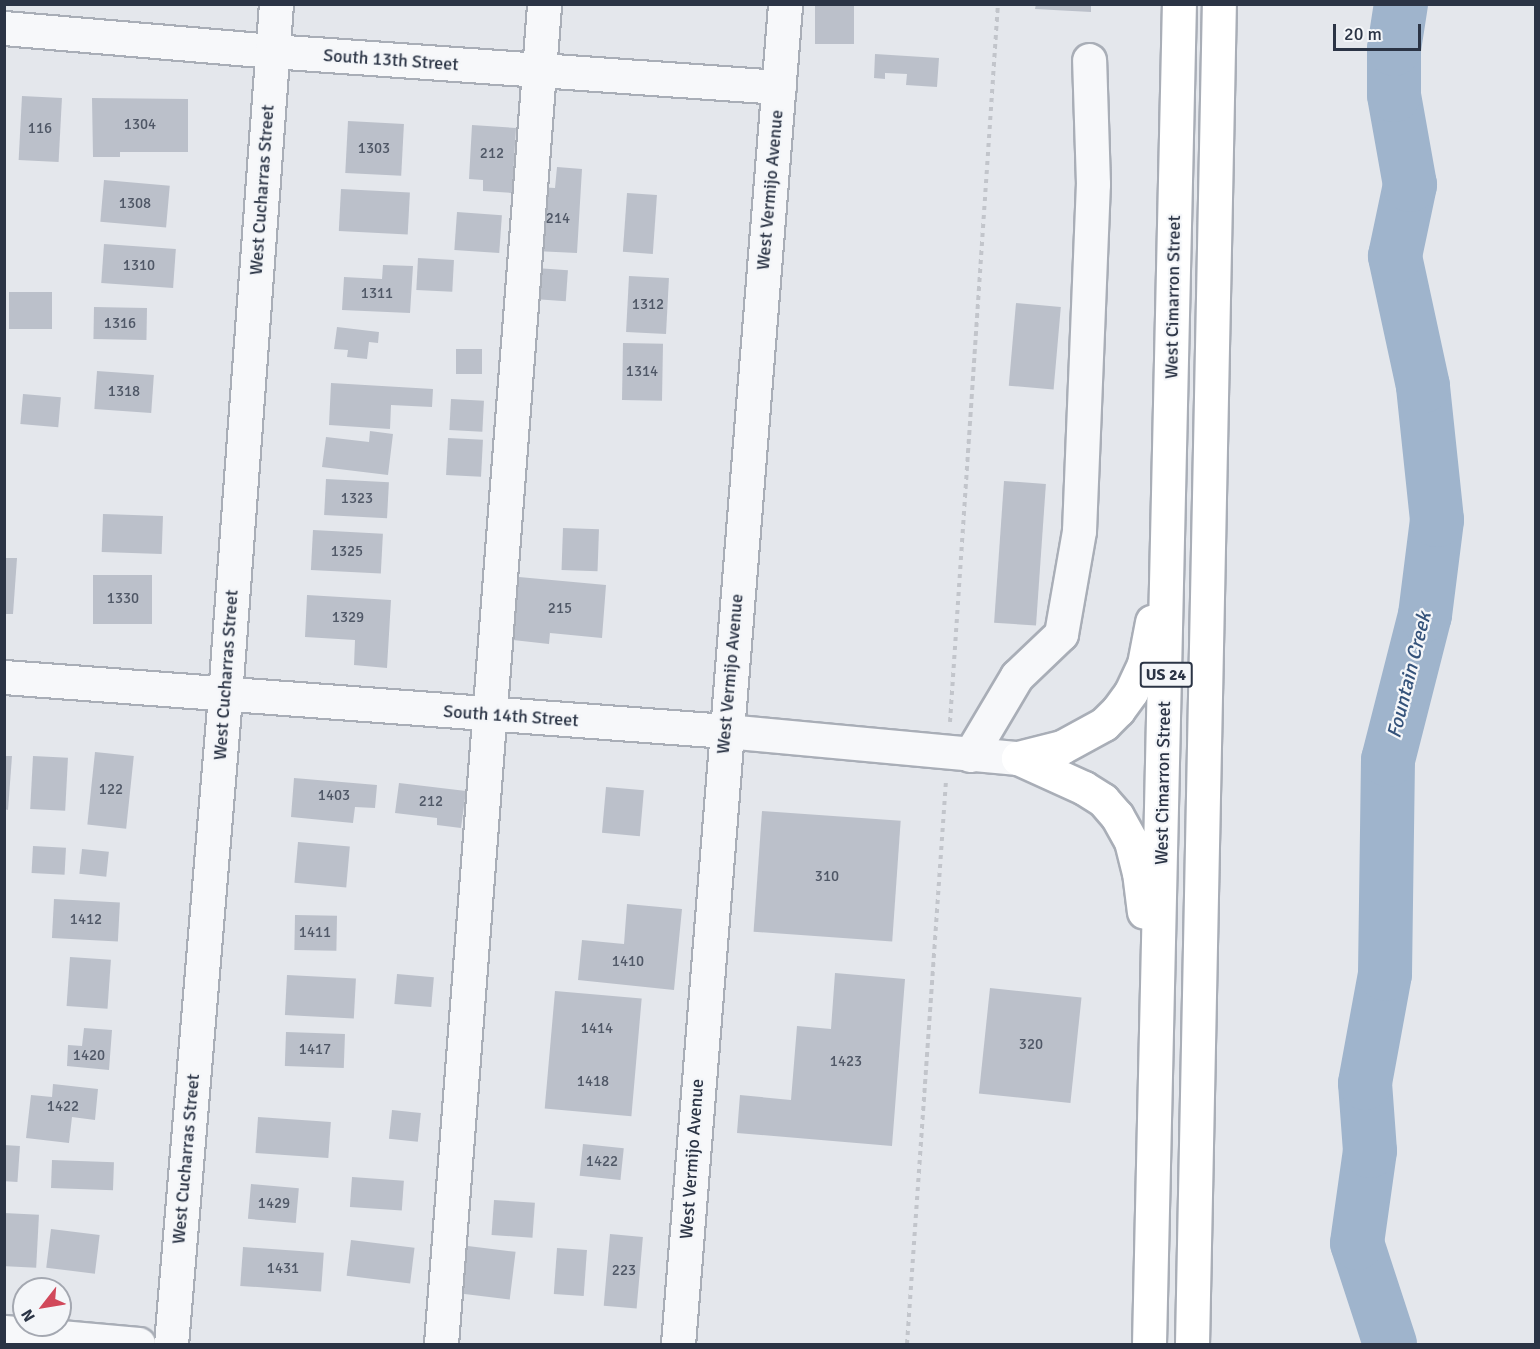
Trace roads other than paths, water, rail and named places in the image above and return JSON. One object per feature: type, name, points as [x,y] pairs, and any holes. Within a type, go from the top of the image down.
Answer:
[{"type":"highway","name":"West Cimarron Street","points":[[1149,1344],[1179,4]]},
{"type":"highway","name":"US 24","points":[[1192,1344],[1219,4]]},
{"type":"highway","points":[[1018,758],[1062,747],[1104,724],[1131,692],[1144,664],[1151,629],[1170,469]]},
{"type":"highway","points":[[1018,758],[1084,788],[1103,800],[1117,816],[1131,841],[1139,872],[1145,918],[1155,1086]]},
{"type":"street","name":"West Cucharras Street","points":[[171,1344],[225,695],[276,4]]},
{"type":"street","points":[[441,1344],[544,4]]},
{"type":"street","name":"West Vermijo Avenue","points":[[678,1344],[785,4]]},
{"type":"street","name":"South 13th Street","points":[[6,28],[272,51],[779,87]]},
{"type":"street","points":[[970,755],[1017,676],[1060,634],[1079,531],[1093,184],[1089,60]]},
{"type":"street","name":"South 14th Street","points":[[4,677],[726,732],[1018,758]]},
{"type":"street","points":[[4,1332],[138,1344]]},
{"type":"waterway","name":"Fountain Creek","points":[[1390,1344],[1357,1243],[1370,1151],[1365,1083],[1385,974],[1388,760],[1425,615],[1437,520],[1423,386],[1395,256],[1410,185],[1394,95],[1394,49],[1401,4]]}]
